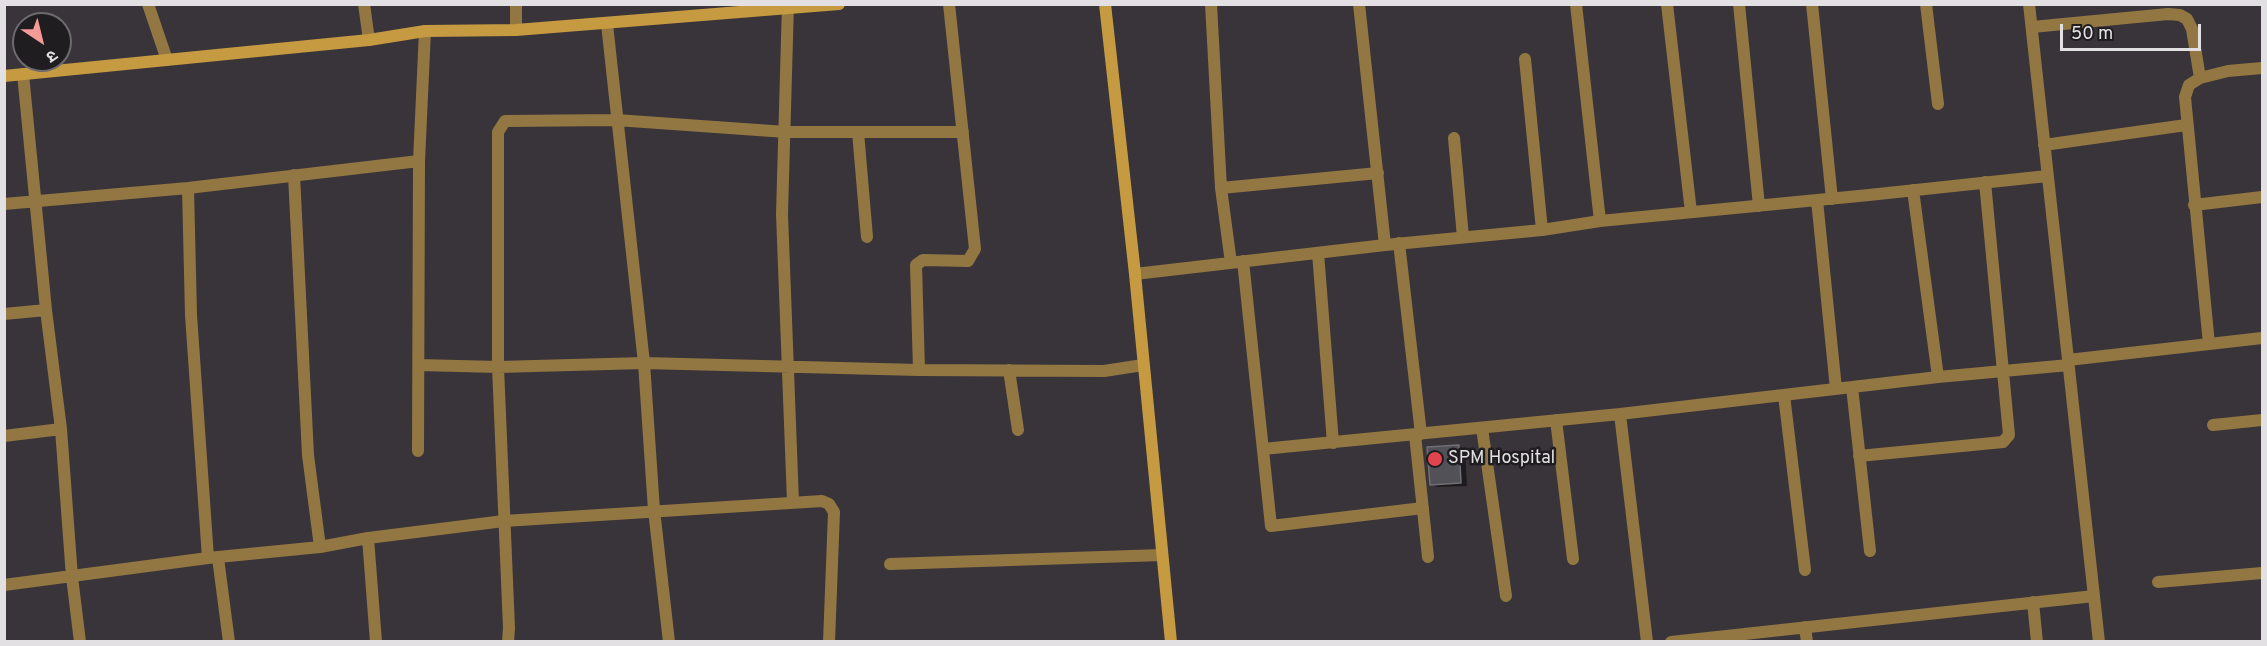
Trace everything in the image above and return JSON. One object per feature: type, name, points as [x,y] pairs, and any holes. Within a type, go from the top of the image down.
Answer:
[{"type":"street","points":[[148,4],[166,60]]},
{"type":"street","points":[[364,4],[369,40]]},
{"type":"street","points":[[516,4],[516,30]]},
{"type":"street","points":[[4,76],[369,40],[425,31],[516,30],[607,24],[788,6],[839,4]]},
{"type":"street","points":[[919,370],[916,264],[923,260],[968,261],[975,249],[949,4]]},
{"type":"street","points":[[1105,4],[1135,274],[1171,642]]},
{"type":"street","points":[[1211,4],[1221,188],[1237,262],[1263,449],[1271,526],[1423,508]]},
{"type":"street","points":[[1359,4],[1385,245]]},
{"type":"street","points":[[1576,4],[1600,221]]},
{"type":"street","points":[[1667,4],[1691,212]]},
{"type":"street","points":[[1739,4],[1759,206]]},
{"type":"street","points":[[1812,4],[1832,199]]},
{"type":"street","points":[[1926,4],[1938,104]]},
{"type":"street","points":[[2029,4],[2099,642]]},
{"type":"street","points":[[788,6],[782,214],[793,502]]},
{"type":"street","points":[[2032,27],[2168,14],[2180,15],[2187,19],[2192,29],[2200,78]]},
{"type":"street","points":[[607,24],[644,363],[654,510],[669,642]]},
{"type":"street","points":[[418,451],[419,161],[425,31]]},
{"type":"street","points":[[1525,59],[1542,230]]},
{"type":"street","points":[[2209,344],[2185,97],[2189,86],[2200,78],[2228,71],[2262,68]]},
{"type":"street","points":[[23,74],[46,310],[61,429],[72,577],[80,642]]},
{"type":"street","points":[[508,642],[498,368],[498,132],[505,121],[616,120],[786,132],[963,132]]},
{"type":"street","points":[[2044,145],[2186,125]]},
{"type":"street","points":[[858,132],[867,237]]},
{"type":"street","points":[[1454,138],[1463,237]]},
{"type":"street","points":[[4,204],[189,188],[419,161]]},
{"type":"street","points":[[1221,188],[1378,173]]},
{"type":"street","points":[[294,175],[308,456],[321,547]]},
{"type":"street","points":[[1135,274],[1400,243],[1542,230],[1600,221],[2048,176]]},
{"type":"street","points":[[1859,456],[2003,442],[2009,435],[1985,183]]},
{"type":"street","points":[[189,188],[191,315],[213,558],[229,642]]},
{"type":"street","points":[[1913,190],[1938,377]]},
{"type":"street","points":[[2194,205],[2262,197]]},
{"type":"street","points":[[1817,200],[1836,389]]},
{"type":"street","points":[[1400,243],[1428,557]]},
{"type":"street","points":[[1318,253],[1333,443]]},
{"type":"street","points":[[4,314],[46,310]]},
{"type":"street","points":[[1263,449],[1620,414],[2002,371],[2262,338]]},
{"type":"street","points":[[419,365],[498,368],[644,363],[919,370],[1104,371],[1143,365]]},
{"type":"street","points":[[1009,370],[1018,430]]},
{"type":"street","points":[[1852,387],[1870,551]]},
{"type":"street","points":[[1784,395],[1805,570]]},
{"type":"street","points":[[1620,414],[1647,642]]},
{"type":"street","points":[[1556,420],[1573,559]]},
{"type":"street","points":[[2213,425],[2262,420]]},
{"type":"street","points":[[1482,428],[1506,596]]},
{"type":"street","points":[[4,436],[61,429]]},
{"type":"street","points":[[4,585],[213,558],[321,547],[368,538],[504,521],[822,501],[829,504],[834,512],[829,642]]},
{"type":"street","points":[[368,538],[376,642]]},
{"type":"street","points":[[890,564],[1162,555]]},
{"type":"street","points":[[2158,582],[2262,573]]},
{"type":"street","points":[[1671,642],[1728,638],[1805,627],[2094,596]]},
{"type":"street","points":[[2033,602],[2037,642]]},
{"type":"street","points":[[1805,627],[1807,642]]},
{"type":"building","points":[[1459,445],[1461,483],[1430,485],[1427,447]]},
{"type":"place","name":"SPM Hospital","points":[[1435,459]]}]
